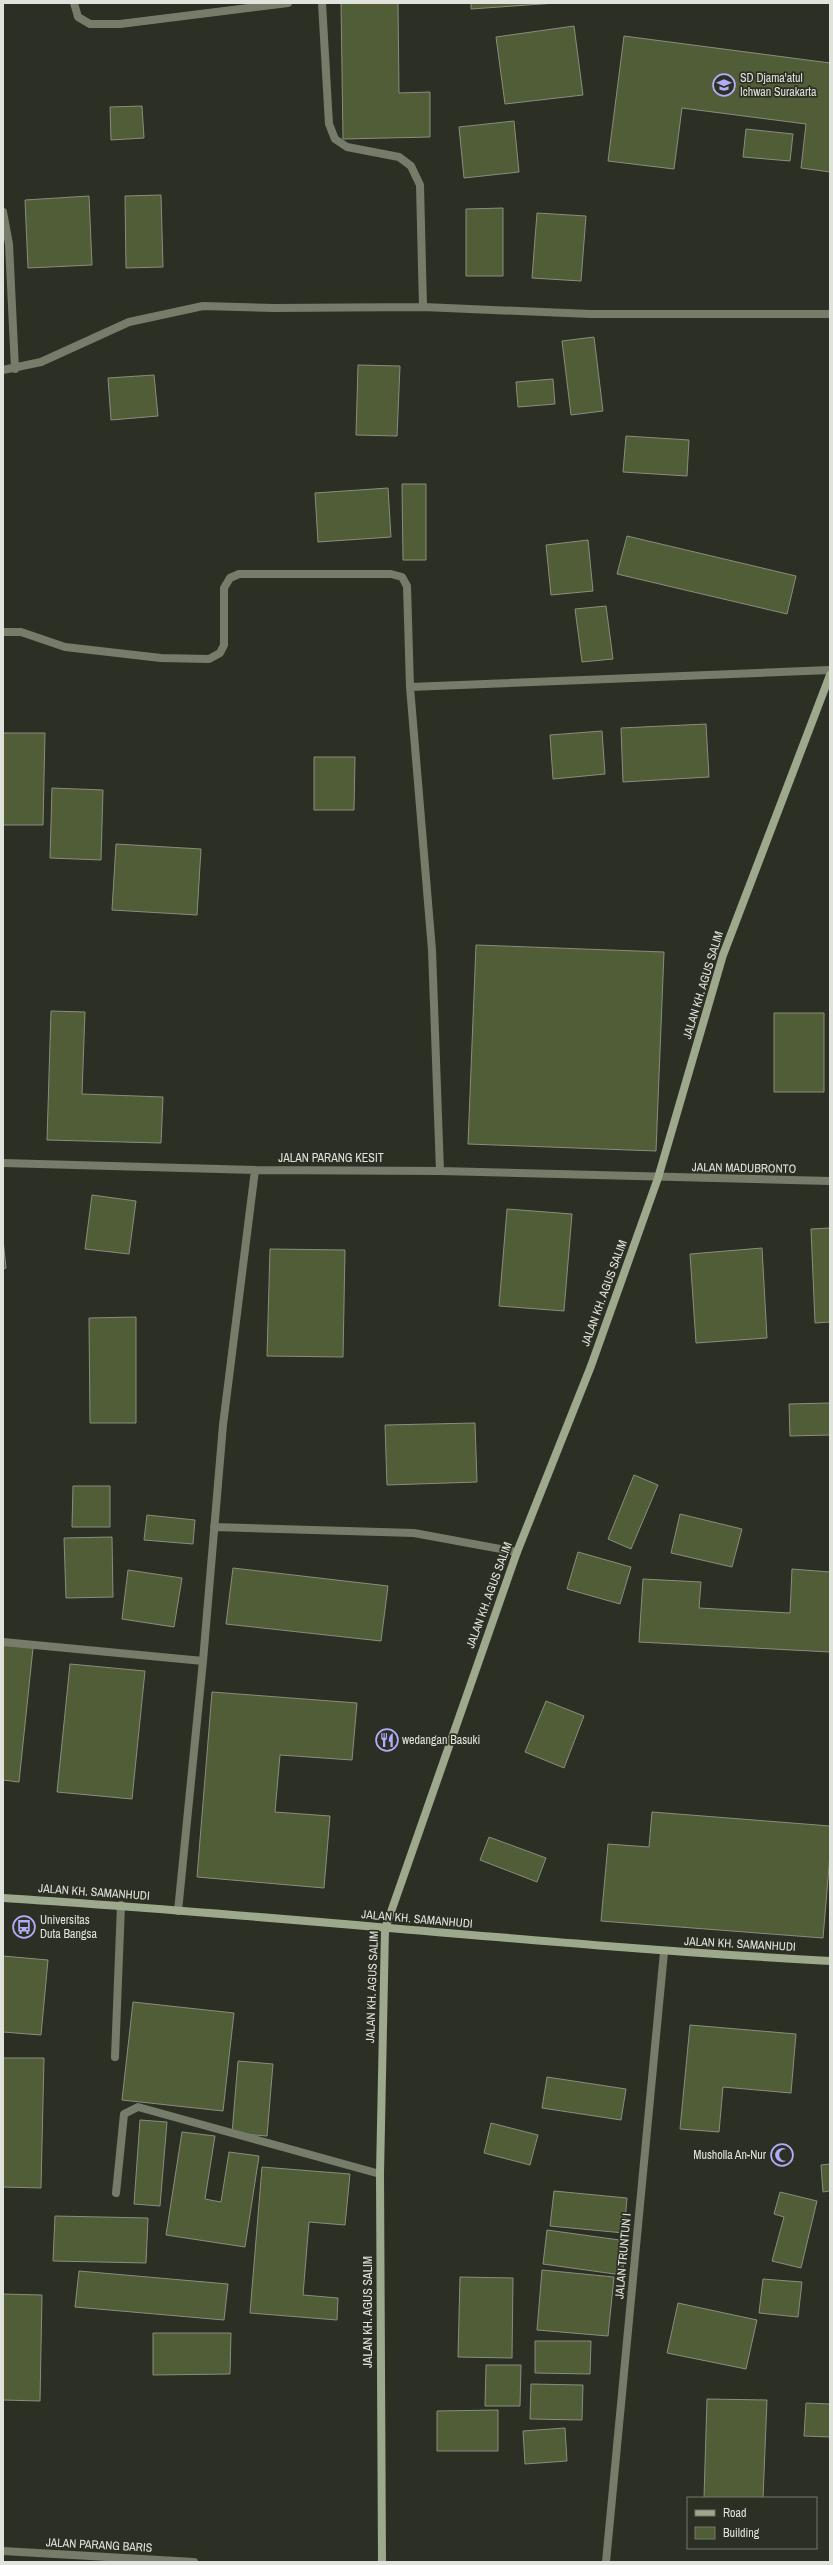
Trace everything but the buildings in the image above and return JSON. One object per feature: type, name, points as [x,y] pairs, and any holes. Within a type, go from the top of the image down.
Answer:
[{"type":"main road","name":"JALAN KH. AGUS SALIM","points":[[382,2562],[380,2174],[385,1928],[517,1552],[591,1366],[658,1178],[723,955],[830,675]]},
{"type":"main road","name":"JALAN KH. SAMANHUDI","points":[[3,1898],[121,1905],[664,1952],[830,1961]]},
{"type":"street","points":[[74,3],[78,17],[90,24],[120,24],[288,3]]},
{"type":"street","points":[[322,3],[329,124],[335,139],[347,147],[399,157],[411,166],[420,185],[423,307]]},
{"type":"street","points":[[3,212],[9,244],[15,369]]},
{"type":"street","points":[[3,370],[15,369],[41,362],[130,322],[203,306],[274,308],[423,307],[590,314],[830,314]]},
{"type":"street","points":[[3,632],[21,632],[65,647],[161,658],[209,659],[220,653],[224,645],[224,588],[230,578],[239,574],[391,574],[402,577],[407,586],[410,687],[432,950],[440,1171]]},
{"type":"street","points":[[410,687],[830,670]]},
{"type":"street","name":"JALAN PARANG KESIT","points":[[3,1163],[255,1170],[440,1171],[658,1178]]},
{"type":"street","points":[[178,1911],[203,1661],[222,1425],[255,1170]]},
{"type":"street","name":"JALAN MADUBRONTO","points":[[658,1178],[830,1181]]},
{"type":"street","points":[[214,1527],[414,1533],[517,1552]]},
{"type":"street","points":[[3,1642],[203,1661]]},
{"type":"street","points":[[115,2057],[121,1905]]},
{"type":"street","name":"JALAN TRUNTUN I","points":[[606,2562],[664,1952]]},
{"type":"street","points":[[116,2193],[124,2114],[138,2107],[380,2174]]},
{"type":"street","name":"JALAN PARANG BARIS","points":[[3,2551],[194,2562]]},
{"type":"place","name":"SD Djama'atul Ichwan Surakarta","points":[[724,85]]},
{"type":"place","name":"wedangan Basuki","points":[[387,1740]]},
{"type":"place","name":"Universitas Duta Bangsa","points":[[24,1927]]},
{"type":"place","name":"Musholla An-Nur","points":[[782,2155]]}]
